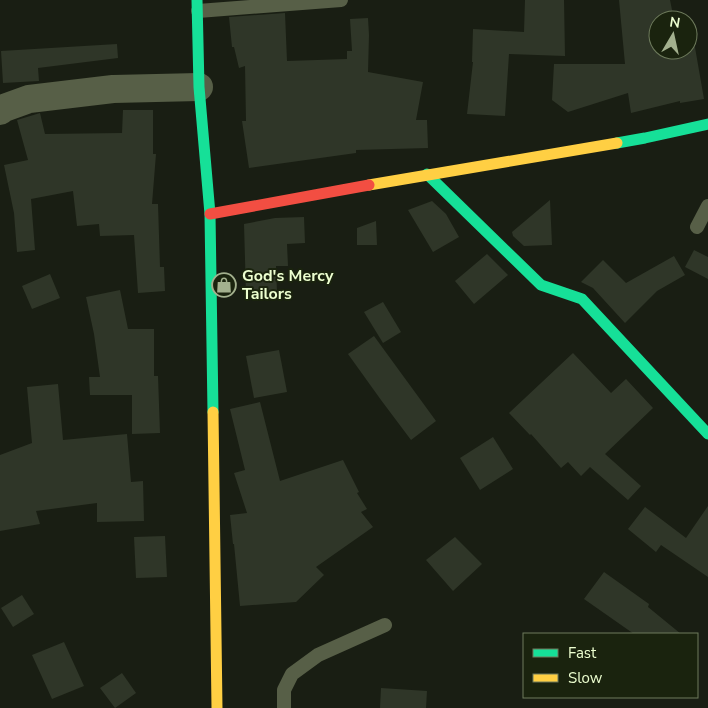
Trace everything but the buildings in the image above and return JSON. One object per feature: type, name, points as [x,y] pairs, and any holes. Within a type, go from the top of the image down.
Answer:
[{"type":"street","points":[[197,6],[199,88],[210,214],[217,708]]},
{"type":"street","points":[[0,111],[29,99],[113,89],[199,88]]},
{"type":"street","points":[[210,214],[427,174],[645,138],[708,124]]},
{"type":"street","points":[[427,174],[541,285],[582,299],[708,434]]},
{"type":"lane","points":[[197,6],[342,0]]},
{"type":"lane","points":[[697,227],[708,206]]},
{"type":"lane","points":[[284,708],[284,690],[292,674],[318,655],[385,625]]},
{"type":"traffic: fast","points":[[197,0],[199,87],[210,214],[213,412]]},
{"type":"traffic: fast","points":[[617,143],[708,124]]},
{"type":"traffic: fast","points":[[427,174],[541,285],[582,299],[708,434]]},
{"type":"traffic: slow","points":[[369,185],[617,143]]},
{"type":"traffic: slow","points":[[213,412],[217,708]]},
{"type":"traffic: jam","points":[[210,214],[369,185]]},
{"type":"place","name":"God's Mercy Tailors","points":[[224,285]]}]
